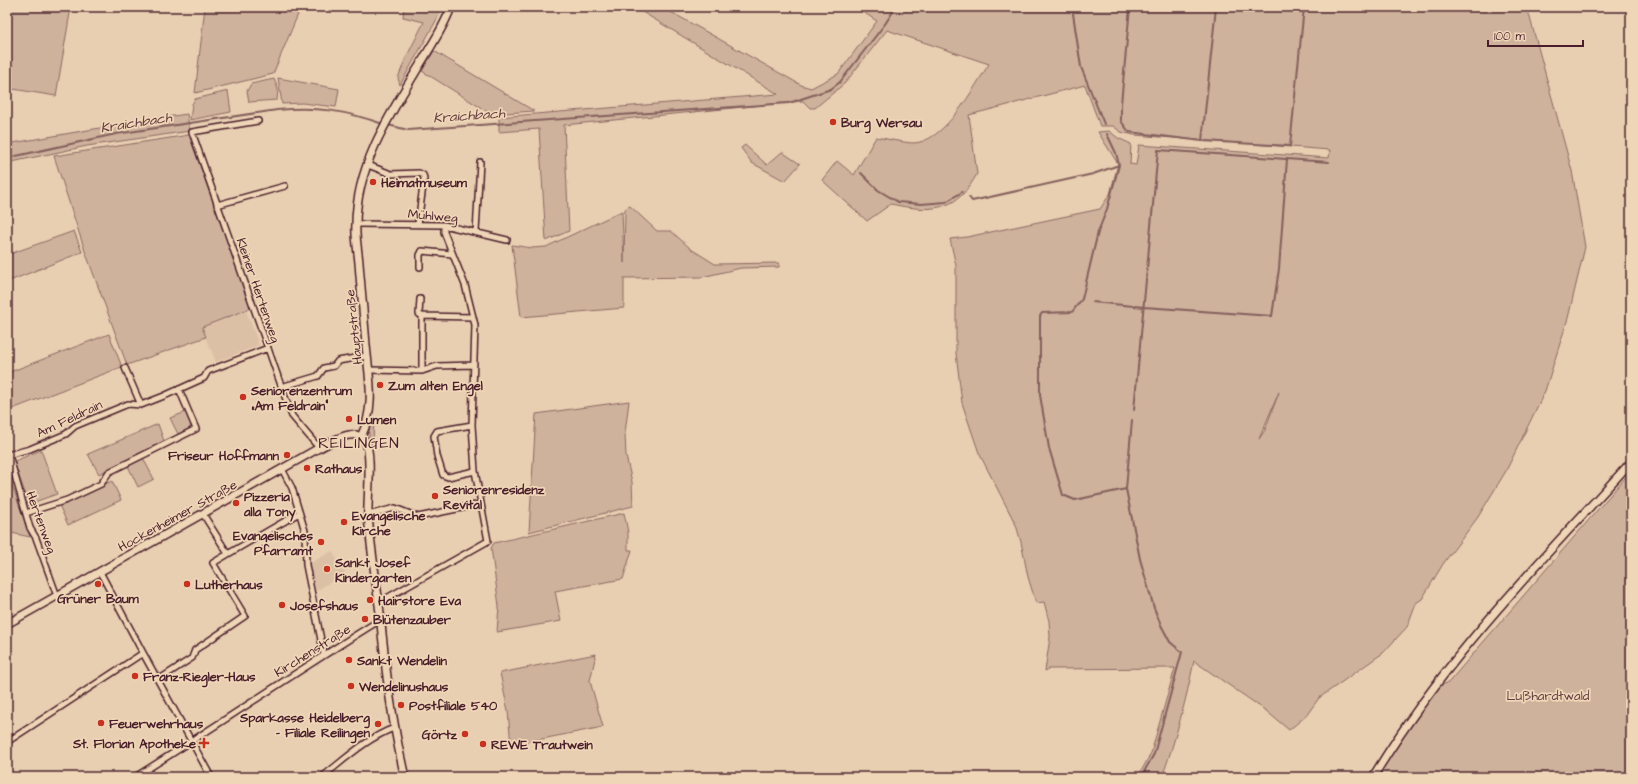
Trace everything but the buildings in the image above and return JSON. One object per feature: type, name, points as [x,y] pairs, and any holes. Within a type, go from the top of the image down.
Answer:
[{"type":"street","name":"Hauptstraße","points":[[361,437],[368,421],[371,401],[356,224],[358,196],[362,178],[381,132],[390,114],[436,39],[451,7]]},
{"type":"street","name":"Kleiner Hertenweg","points":[[258,121],[192,132],[292,416],[319,448]]},
{"type":"street","points":[[476,232],[480,162]]},
{"type":"street","points":[[368,165],[385,173],[419,173],[423,175],[424,178],[418,224]]},
{"type":"street","points":[[217,205],[285,186]]},
{"type":"street","name":"Mühlweg","points":[[356,224],[444,225],[507,240]]},
{"type":"street","points":[[378,603],[488,542],[475,471],[472,425],[475,325],[465,285],[444,232],[444,225]]},
{"type":"street","points":[[420,267],[420,255],[422,251],[452,254]]},
{"type":"street","points":[[420,299],[420,314],[422,316],[422,371]]},
{"type":"street","points":[[422,316],[473,317]]},
{"type":"street","name":"Am Feldrain","points":[[8,455],[30,449],[66,434],[75,426],[128,404],[141,405],[179,390],[204,378],[208,371],[268,348]]},
{"type":"street","points":[[281,387],[318,376],[324,368],[334,366],[338,361],[367,356]]},
{"type":"street","points":[[369,370],[422,371],[437,366],[473,365]]},
{"type":"street","points":[[125,368],[141,405]]},
{"type":"street","points":[[26,513],[67,500],[101,484],[109,472],[196,429],[179,390]]},
{"type":"street","points":[[472,425],[437,431],[434,436],[437,456],[443,475],[448,477],[475,471]]},
{"type":"street","name":"Hockenheimer Straße","points":[[7,624],[319,448],[345,436],[356,435],[361,437]]},
{"type":"street","points":[[361,437],[367,445],[369,452],[368,515],[394,728],[405,777]]},
{"type":"street","name":"Hertenweg","points":[[8,455],[30,528],[42,554],[57,596]]},
{"type":"street","points":[[1374,777],[1420,704],[1507,599],[1631,462]]},
{"type":"street","points":[[282,469],[292,488],[305,531],[306,565],[324,655]]},
{"type":"street","points":[[368,515],[396,508],[418,517],[481,504]]},
{"type":"street","points":[[158,680],[192,658],[194,650],[245,616],[213,563],[299,513]]},
{"type":"street","points":[[203,514],[228,554]]},
{"type":"street","points":[[100,572],[211,777]]},
{"type":"street","name":"Kirchenstraße","points":[[135,777],[192,742],[380,620]]},
{"type":"street","points":[[7,742],[143,653]]},
{"type":"street","points":[[322,777],[361,747],[385,731],[394,728]]},
{"type":"shaded area","points":[[246,310],[259,345],[216,362],[201,327]]},
{"type":"shaded area","name":"Sankt Josef Kindergarten","points":[[332,551],[345,573],[316,591],[309,564]]},
{"type":"green space","points":[[7,7],[71,7],[56,96],[7,88]]},
{"type":"green space","points":[[205,7],[301,7],[273,74],[195,93]]},
{"type":"green space","points":[[404,7],[442,7],[437,19],[400,85],[398,78],[405,60],[424,22],[403,17]]},
{"type":"green space","points":[[634,7],[662,7],[801,85],[811,88],[838,74],[877,21],[855,7],[1527,7],[1572,171],[1585,247],[1568,318],[1545,391],[1506,471],[1478,517],[1443,564],[1422,599],[1416,603],[1407,627],[1383,653],[1319,698],[1306,716],[1289,730],[1265,710],[1194,661],[1188,690],[1172,748],[1162,777],[1138,777],[1151,753],[1175,668],[1049,669],[1045,671],[1050,637],[1049,621],[1044,602],[1036,603],[1028,577],[1016,525],[979,453],[962,403],[956,353],[956,266],[950,239],[967,237],[1100,209],[1110,194],[1118,164],[1098,132],[1109,131],[1118,138],[1131,144],[1130,164],[1136,165],[1139,145],[1329,158],[1330,150],[1134,135],[1121,132],[1113,126],[1100,126],[1085,85],[969,115],[977,174],[962,195],[954,201],[937,208],[919,208],[891,204],[867,221],[822,180],[837,161],[854,175],[876,137],[912,143],[924,141],[935,134],[946,125],[957,112],[989,64],[887,30],[845,83],[815,108],[810,108],[803,101],[564,125],[569,231],[546,241],[539,129],[499,132],[499,117],[778,94]],"holes":[[[1279,392],[1265,430],[1259,439]]]},
{"type":"green space","points":[[434,51],[534,111],[491,114],[422,71]]},
{"type":"green space","points":[[278,78],[339,89],[336,107],[302,103],[282,104]]},
{"type":"green space","points":[[274,79],[278,89],[277,100],[249,102],[247,91],[251,84]]},
{"type":"green space","points":[[228,91],[231,112],[190,120],[192,104],[195,99]]},
{"type":"green space","points":[[187,114],[190,131],[87,146],[7,163],[7,144]]},
{"type":"green space","points":[[189,135],[251,308],[202,327],[206,337],[127,365],[85,251],[54,156]]},
{"type":"green space","points":[[745,145],[767,165],[782,152],[800,164],[785,181],[752,163],[741,148]]},
{"type":"green space","points":[[630,206],[657,231],[671,231],[691,249],[715,264],[779,263],[779,267],[741,268],[702,277],[624,278],[624,308],[521,317],[512,245],[532,248],[546,247],[622,211],[624,263],[625,209]]},
{"type":"green space","points":[[74,231],[82,252],[7,282],[7,255]]},
{"type":"green space","points":[[109,334],[122,367],[7,411],[7,373]]},
{"type":"green space","points":[[629,401],[625,433],[626,456],[632,482],[633,506],[529,532],[536,414]]},
{"type":"green space","points":[[186,412],[191,423],[190,428],[178,434],[170,418]]},
{"type":"green space","points":[[374,418],[373,445],[371,444],[369,434]]},
{"type":"green space","points":[[158,424],[164,441],[99,474],[88,454]]},
{"type":"green space","points":[[41,450],[57,494],[29,504],[15,465],[15,461]]},
{"type":"green space","points":[[143,458],[154,479],[138,487],[128,466]]},
{"type":"green space","points":[[7,470],[30,537],[7,532]]},
{"type":"green space","name":"Lußhardtwald","points":[[1631,471],[1631,777],[1377,777],[1439,685],[1448,683]]},
{"type":"green space","points":[[112,481],[121,500],[68,525],[59,505]]},
{"type":"green space","points":[[624,513],[628,532],[628,550],[632,550],[623,579],[555,591],[561,621],[497,632],[499,606],[491,548],[494,543]]},
{"type":"green space","points":[[596,654],[590,681],[603,727],[511,745],[508,711],[500,673]]},
{"type":"waterway","name":"Kraichbach","points":[[388,125],[408,130],[789,103],[831,89],[840,82],[885,24],[896,7]]},
{"type":"waterway","points":[[1072,7],[1081,67],[1104,124]]},
{"type":"waterway","points":[[1130,7],[1121,104],[1121,121],[1129,132],[1202,141],[1290,146],[1304,7]]},
{"type":"waterway","points":[[1202,141],[1216,7]]},
{"type":"waterway","name":"Kraichbach","points":[[7,158],[116,134],[277,110],[318,109],[344,113],[383,124]]},
{"type":"waterway","points":[[969,197],[972,201],[1093,174],[1119,165],[1116,153],[1107,134]]},
{"type":"waterway","points":[[1134,410],[1158,150],[1329,162]]},
{"type":"waterway","points":[[1092,302],[1272,316],[1279,269],[1287,159]]},
{"type":"waterway","points":[[1119,165],[1107,209],[1098,232],[1082,299],[1072,312],[1042,313],[1040,316],[1040,395],[1049,448],[1063,495],[1075,500],[1126,489],[1132,420]]},
{"type":"waterway","points":[[861,173],[878,190],[898,202],[921,204],[946,202],[962,192]]},
{"type":"waterway","points":[[1126,489],[1140,559],[1154,608],[1170,642],[1182,652],[1154,754],[1141,777]]},
{"type":"place","name":"Burg Wersau","points":[[833,122]]},
{"type":"place","name":"Heimatmuseum","points":[[373,182]]},
{"type":"place","name":"Zum alten Engel","points":[[380,385]]},
{"type":"place","name":"Seniorenzentrum „Am Feldrain\"","points":[[243,397]]},
{"type":"place","name":"Lumen","points":[[349,419]]},
{"type":"place","name":"Friseur Hoffmann","points":[[287,455]]},
{"type":"place","name":"Rathaus","points":[[307,468]]},
{"type":"place","name":"Seniorenresidenz Revital","points":[[435,496]]},
{"type":"place","name":"Pizzeria alla Tony","points":[[236,503]]},
{"type":"place","name":"Evangelische Kirche","points":[[344,522]]},
{"type":"place","name":"Evangelisches Pfarramt","points":[[321,542]]},
{"type":"place","name":"Sankt Josef Kindergarten","points":[[327,569]]},
{"type":"place","name":"Grüner Baum","points":[[98,584]]},
{"type":"place","name":"Lutherhaus","points":[[187,584]]},
{"type":"place","name":"Hairstore Eva","points":[[370,600]]},
{"type":"place","name":"Josefshaus","points":[[282,605]]},
{"type":"place","name":"Blütenzauber","points":[[365,619]]},
{"type":"place","name":"Sankt Wendelin","points":[[349,660]]},
{"type":"place","name":"Franz-Riegler-Haus","points":[[135,676]]},
{"type":"place","name":"Wendelinushaus","points":[[351,686]]},
{"type":"place","name":"Postfiliale 540","points":[[401,705]]},
{"type":"place","name":"Feuerwehrhaus","points":[[101,723]]},
{"type":"place","name":"Sparkasse Heidelberg - Filiale Reilingen","points":[[378,724]]},
{"type":"place","name":"Görtz","points":[[465,734]]},
{"type":"place","name":"St. Florian Apotheke","points":[[204,743]]},
{"type":"place","name":"REWE Trautwein","points":[[483,744]]},
{"type":"district","name":"REILINGEN","points":[[359,443]]}]
